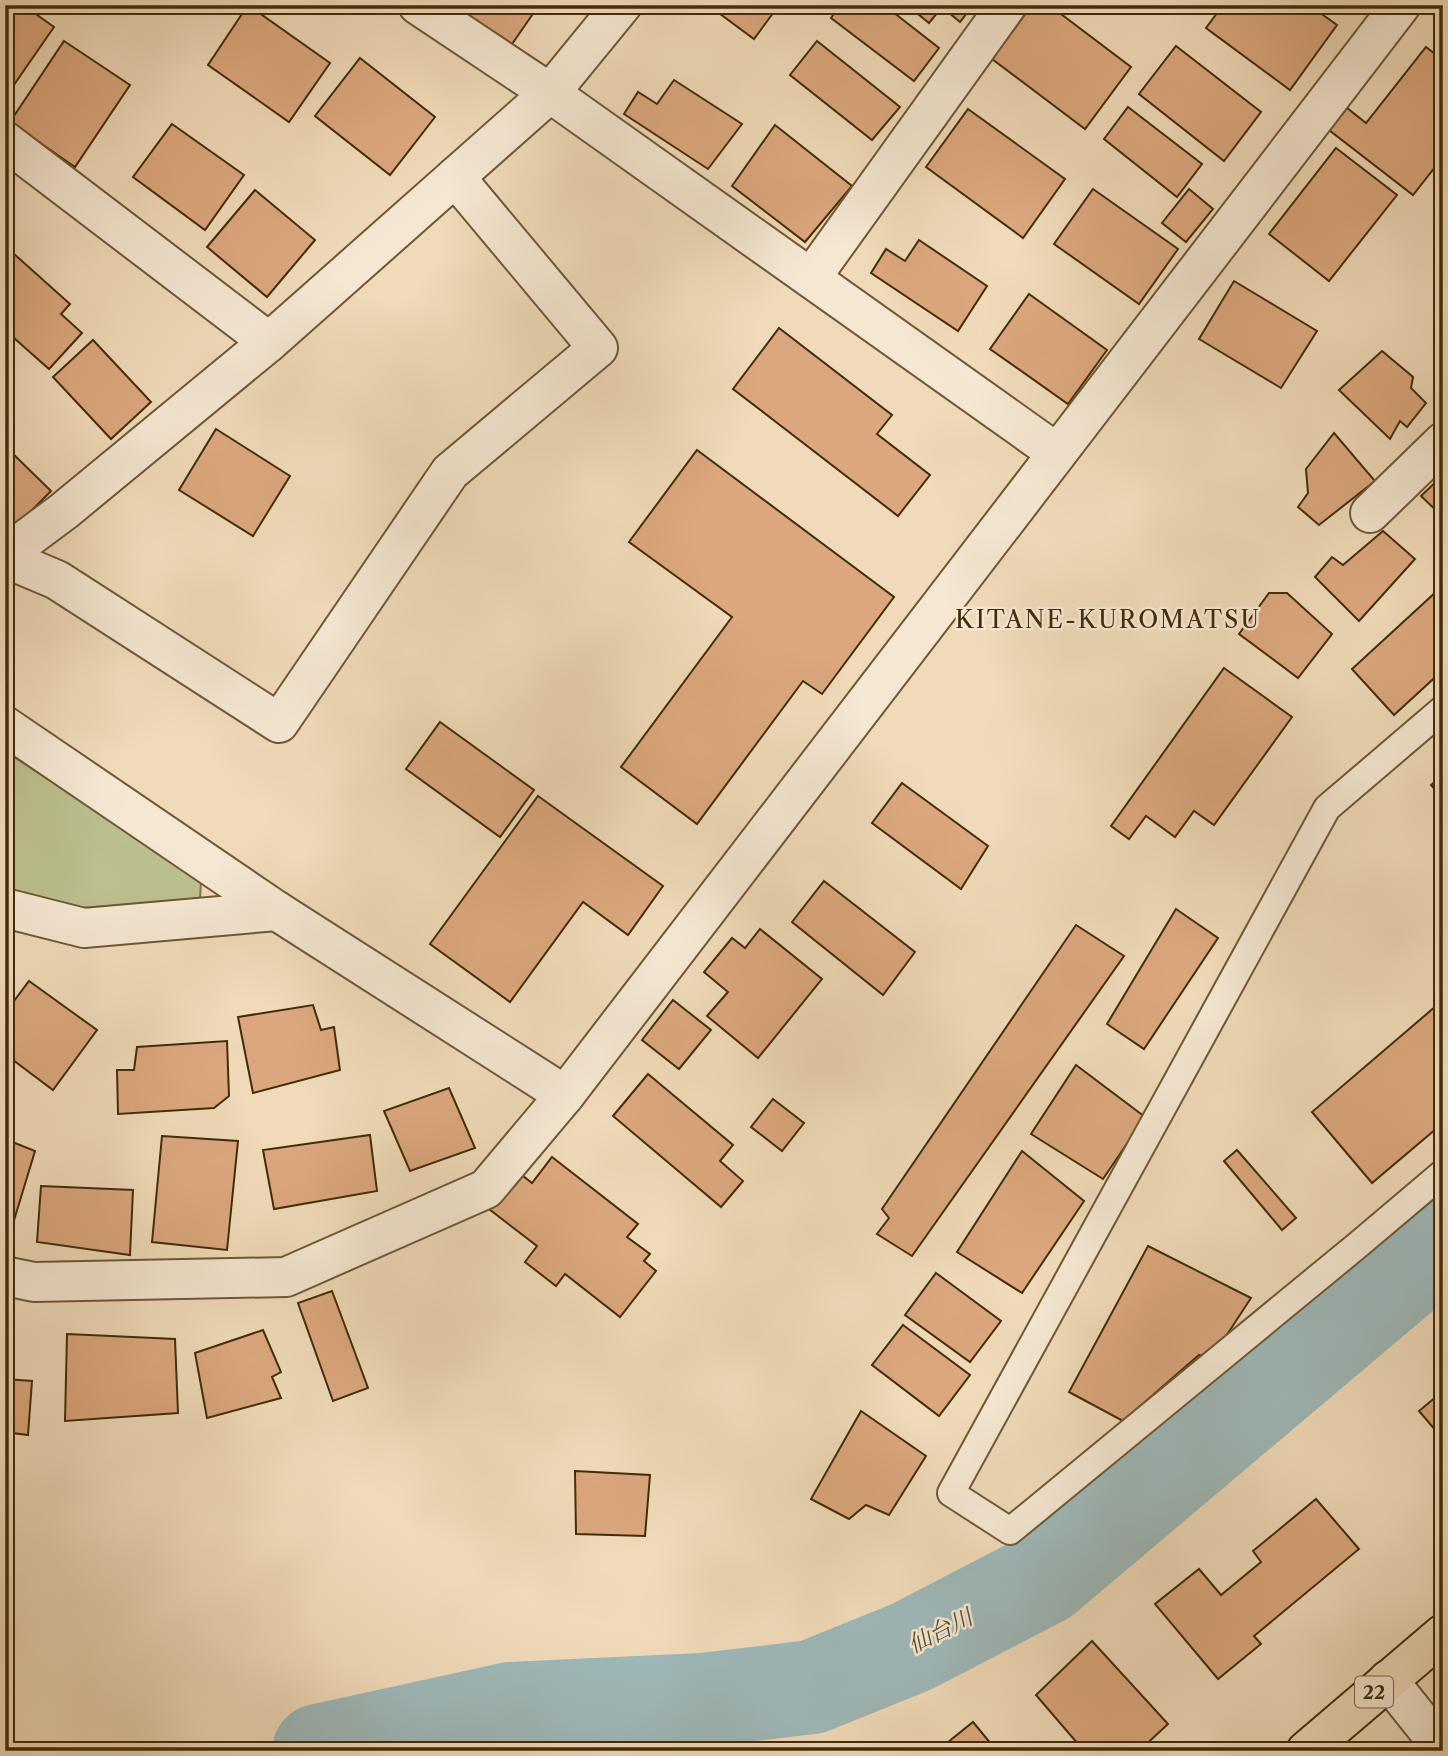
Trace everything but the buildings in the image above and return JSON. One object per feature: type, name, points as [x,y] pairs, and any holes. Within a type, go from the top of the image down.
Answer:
[{"type":"main road","name":"22","points":[[1306,1751],[1443,1633]]},
{"type":"street","points":[[418,5],[551,93],[1057,453]]},
{"type":"street","points":[[455,177],[598,348],[450,472],[279,723],[57,580],[5,557],[269,342],[455,177],[551,93],[622,5]]},
{"type":"street","points":[[811,278],[1007,5]]},
{"type":"street","points":[[5,1276],[34,1282],[286,1277],[486,1189],[565,1095],[1401,5]]},
{"type":"street","points":[[5,141],[269,342]]},
{"type":"street","points":[[1370,513],[1443,442]]},
{"type":"street","points":[[5,726],[277,911],[565,1095]]},
{"type":"street","points":[[5,908],[84,928],[277,911]]},
{"type":"street","points":[[1388,1680],[1443,1749]]},
{"type":"lane","points":[[1443,709],[1327,808],[951,1493],[1010,1531],[1443,1173]]},
{"type":"green space","points":[[5,751],[201,880],[200,900],[80,908],[5,889]]},
{"type":"waterway","name":"仙台川","points":[[319,1751],[511,1709],[703,1700],[812,1687],[911,1647],[1044,1578],[1443,1241]]},
{"type":"district","name":"KITANE-KUROMATSU","points":[[1108,620]]}]
